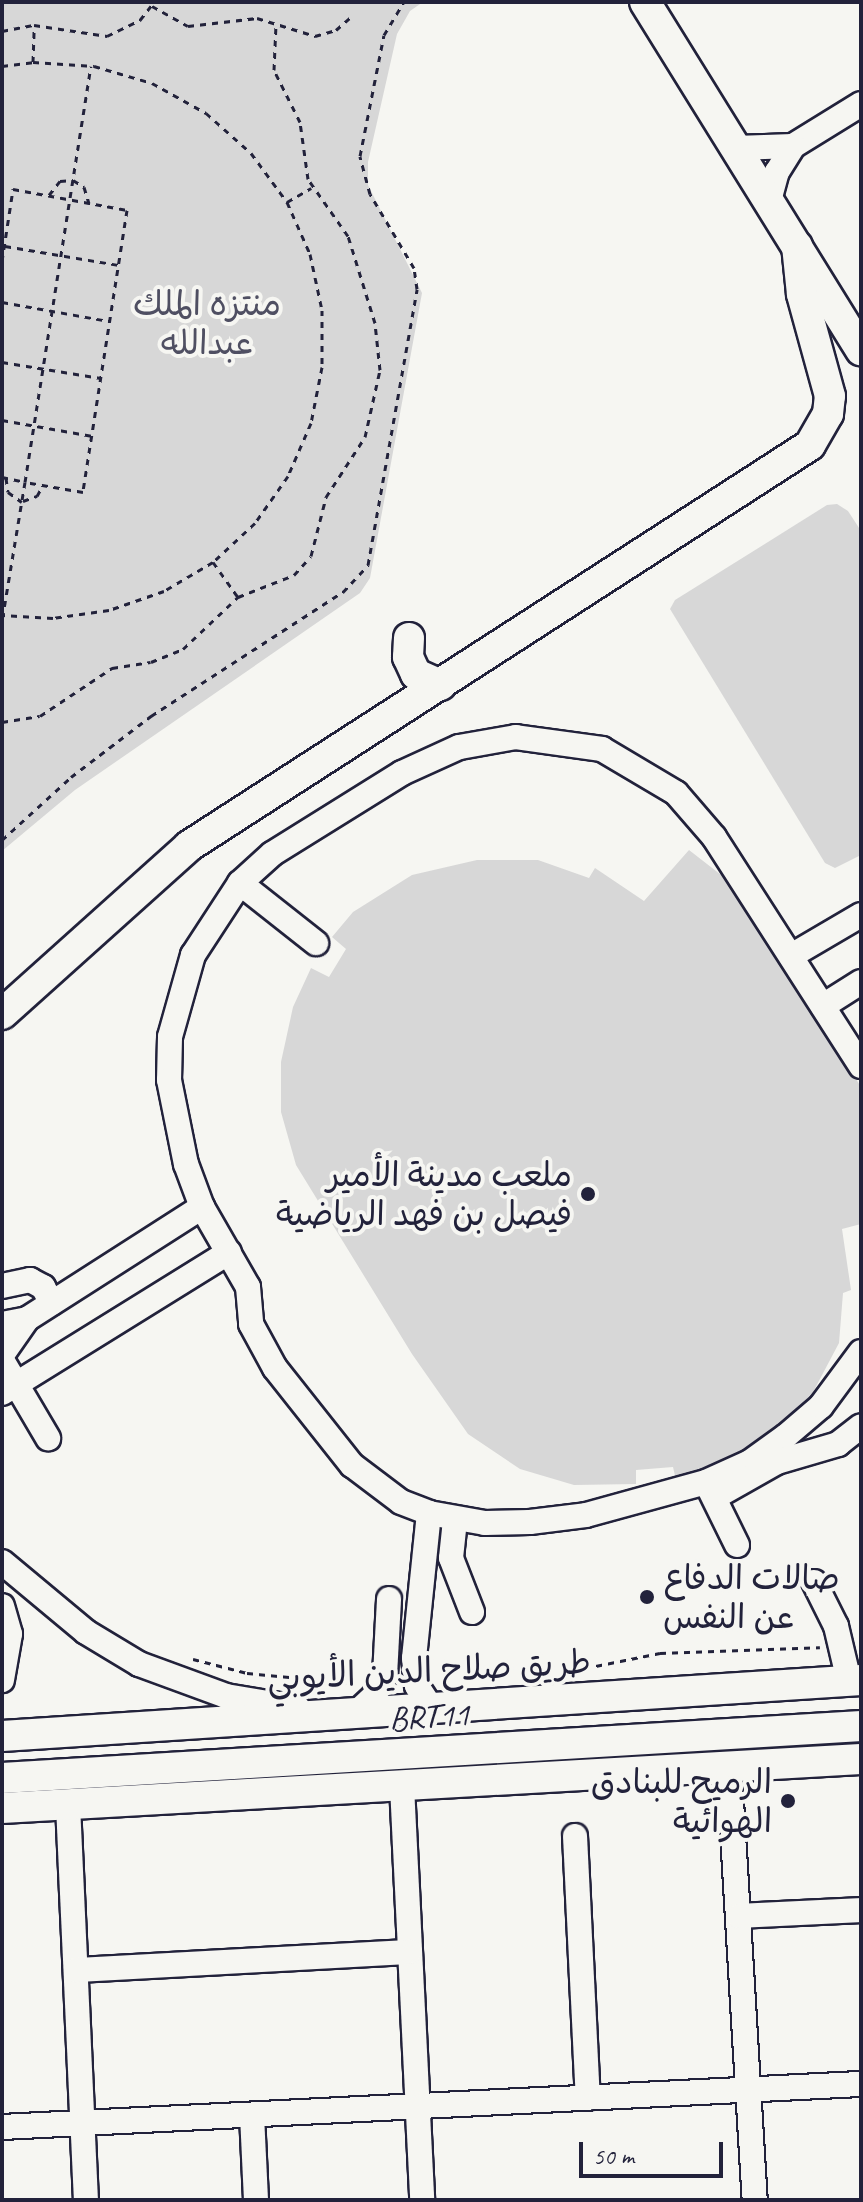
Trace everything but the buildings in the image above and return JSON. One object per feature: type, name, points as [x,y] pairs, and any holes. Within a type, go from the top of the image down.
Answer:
[{"type":"main road","points":[[645,2],[861,350]]},
{"type":"main road","points":[[2,1014],[170,860],[810,445],[828,414],[830,396],[802,294],[797,246]]},
{"type":"main road","points":[[409,638],[408,657],[416,674],[441,685]]},
{"type":"main road","name":"طريق صلاح الدين الأيوبي","points":[[2,1736],[855,1680]]},
{"type":"main road","name":"BRT11","points":[[2,1778],[861,1726]]},
{"type":"main road","points":[[2,1808],[861,1759]]},
{"type":"street","points":[[769,201],[777,172],[793,146],[861,104]]},
{"type":"street","points":[[736,148],[793,146]]},
{"type":"street","points":[[861,1066],[714,837],[676,793],[615,755],[545,738],[487,740],[422,763],[308,830],[240,883],[193,955],[170,1037],[175,1123],[202,1207],[248,1287],[251,1324],[275,1368],[352,1465],[375,1485],[429,1513],[455,1520],[530,1522],[586,1515],[711,1489],[777,1462],[838,1444],[861,1426]]},
{"type":"street","points":[[240,883],[316,943]]},
{"type":"street","points":[[791,956],[861,915]]},
{"type":"street","points":[[823,1006],[861,982]]},
{"type":"street","points":[[2,1324],[27,1319],[202,1207]]},
{"type":"street","points":[[9,1388],[229,1252]]},
{"type":"street","points":[[2,1286],[30,1280],[43,1287],[52,1303]]},
{"type":"street","points":[[27,1319],[2,1357],[9,1388],[48,1438]]},
{"type":"street","points":[[711,1489],[786,1436],[821,1406],[861,1352]]},
{"type":"street","points":[[711,1489],[737,1545]]},
{"type":"street","points":[[429,1513],[419,1600],[415,1677],[432,1709]]},
{"type":"street","points":[[455,1520],[451,1558],[472,1612]]},
{"type":"street","points":[[2,1562],[86,1632],[139,1664],[226,1696],[347,1714],[381,1686],[388,1666],[389,1599]]},
{"type":"street","points":[[814,1582],[855,1680]]},
{"type":"street","points":[[2,1606],[10,1634],[2,1680]]},
{"type":"street","points":[[729,1767],[755,2200]]},
{"type":"street","points":[[402,1786],[422,2200]]},
{"type":"street","points":[[68,1805],[86,2200]]},
{"type":"street","points":[[575,1836],[588,2098]]},
{"type":"street","points":[[739,1916],[861,1910]]},
{"type":"street","points":[[76,1970],[410,1952]]},
{"type":"street","points":[[2,2127],[861,2084]]},
{"type":"street","points":[[252,2115],[256,2200]]},
{"type":"path","points":[[2,840],[71,777],[151,716],[343,592],[368,565],[417,289],[414,268],[370,194],[360,156],[384,35],[404,2]]},
{"type":"path","points":[[2,31],[34,25],[107,36],[130,28],[153,4],[188,26],[212,27],[246,18],[315,36],[336,30],[352,16]]},
{"type":"path","points":[[2,722],[40,716],[112,668],[151,662],[183,649],[238,597],[294,575],[311,556],[326,497],[365,437],[377,394],[379,347],[352,246],[311,188],[300,122],[274,70],[276,24]]},
{"type":"path","points":[[33,62],[34,25]]},
{"type":"path","points":[[2,66],[33,62],[91,66],[152,83],[206,113],[251,153],[287,202],[310,254],[322,310],[322,367],[314,409],[288,476],[255,523],[213,562],[164,591],[109,610],[53,618],[3,616],[91,66]]},
{"type":"path","points":[[49,196],[60,181],[73,180],[84,187],[89,203]]},
{"type":"path","points":[[287,202],[311,188]]},
{"type":"path","points":[[2,261],[13,189],[127,210],[83,492],[4,478],[8,492],[22,502]]},
{"type":"path","points":[[5,246],[119,265]]},
{"type":"path","points":[[2,302],[110,322]]},
{"type":"path","points":[[2,362],[102,378]]},
{"type":"path","points":[[2,420],[93,436]]},
{"type":"path","points":[[22,502],[37,496],[43,485]]},
{"type":"path","points":[[213,562],[238,597]]},
{"type":"path","points":[[557,1674],[669,1653],[798,1647],[844,1651]]},
{"type":"path","points":[[186,1657],[247,1673],[381,1686]]},
{"type":"green space","name":"منتزه الملك عبدالله","points":[[2,2],[423,2],[410,11],[397,34],[368,162],[368,185],[422,293],[370,578],[360,593],[75,790],[2,851]]},
{"type":"green space","points":[[837,504],[848,511],[861,531],[861,855],[835,868],[825,863],[670,609],[675,600],[827,505]]},
{"type":"green space","name":"ملعب مدينة الأمير فيصل بن فهد الرياضية","points":[[689,850],[734,885],[861,1087],[861,1224],[842,1229],[851,1290],[843,1293],[839,1343],[812,1394],[765,1442],[713,1469],[676,1480],[673,1467],[636,1470],[636,1484],[574,1485],[520,1469],[468,1434],[412,1354],[296,1165],[281,1112],[281,1062],[293,1007],[311,968],[329,977],[346,949],[332,937],[353,912],[412,875],[477,860],[538,860],[589,878],[595,868],[644,901]]},
{"type":"place","name":"ملعب مدينة الأمير فيصل بن فهد الرياضية","points":[[588,1194]]},
{"type":"place","name":"صالات الدفاع عن النفس","points":[[647,1597]]},
{"type":"place","name":"الرميح للبنادق الهوائية","points":[[788,1801]]}]
